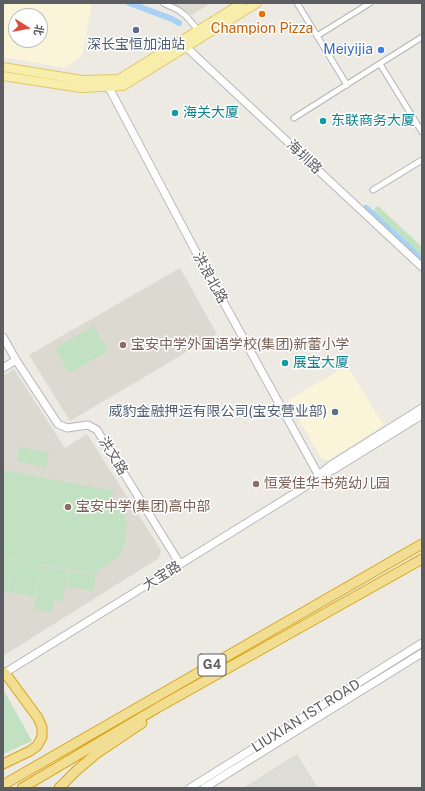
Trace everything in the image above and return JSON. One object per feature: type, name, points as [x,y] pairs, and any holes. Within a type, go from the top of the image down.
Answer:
[{"type":"highway","name":"G4","points":[[3,785],[422,544]]},
{"type":"highway","name":"G4","points":[[22,788],[157,708],[422,559]]},
{"type":"highway","points":[[3,764],[30,751],[37,746],[42,737],[42,727],[38,718],[4,674]]},
{"type":"highway","name":"G4","points":[[59,788],[96,754],[194,687]]},
{"type":"main road","points":[[3,76],[81,88],[106,83],[119,79],[242,3]]},
{"type":"main road","points":[[3,67],[123,86],[257,3]]},
{"type":"main road","name":"海圳路","points":[[186,47],[422,267]]},
{"type":"main road","name":"洪浪北路","points":[[106,83],[196,252],[319,476]]},
{"type":"main road","name":"洪文路","points":[[3,337],[16,360],[58,424],[68,428],[88,425],[97,430],[180,564]]},
{"type":"main road","points":[[3,368],[16,360]]},
{"type":"main road","points":[[319,476],[331,465],[422,408]]},
{"type":"main road","points":[[319,476],[333,470],[422,415]]},
{"type":"main road","name":"大宝路","points":[[4,674],[303,488],[319,476]]},
{"type":"main road","name":"LIUXIAN 1ST ROAD","points":[[190,788],[421,650]]},
{"type":"main road","name":"LIUXIAN 1ST ROAD","points":[[204,788],[421,650]]},
{"type":"street","points":[[163,3],[178,10],[186,16],[198,30]]},
{"type":"street","points":[[297,3],[347,85]]},
{"type":"street","points":[[317,36],[370,3]]},
{"type":"street","points":[[294,118],[422,37]]},
{"type":"street","points":[[380,64],[422,132]]},
{"type":"street","points":[[373,190],[422,160]]},
{"type":"shaded area","points":[[3,3],[92,3],[82,56],[65,68],[3,57]]},
{"type":"shaded area","points":[[172,3],[211,3],[192,15]]},
{"type":"shaded area","name":"宝安中学外国语学校(集团)新蕾小学","points":[[180,268],[217,334],[70,421],[29,355]]},
{"type":"shaded area","name":"威豹金融押运有限公司(宝安营业部)","points":[[347,366],[384,425],[329,460],[321,458],[288,400]]},
{"type":"shaded area","name":"宝安中学(集团)高中部","points":[[14,369],[65,448],[87,434],[161,550],[159,558],[3,656],[3,376]]},
{"type":"shaded area","points":[[297,754],[318,788],[243,788]]},
{"type":"green space","points":[[378,206],[422,247],[422,269],[366,217]]},
{"type":"green space","points":[[94,326],[108,351],[69,373],[55,348]]},
{"type":"green space","points":[[20,447],[49,453],[46,467],[17,461]]},
{"type":"green space","points":[[3,470],[113,491],[112,499],[121,508],[127,523],[125,543],[119,556],[107,566],[99,568],[98,574],[3,558]]},
{"type":"green space","points":[[3,559],[13,560],[7,592],[3,591]]},
{"type":"green space","points":[[13,560],[41,565],[35,597],[8,592]]},
{"type":"green space","points":[[41,566],[68,570],[63,602],[54,600],[52,612],[34,609]]},
{"type":"green space","points":[[69,571],[96,575],[93,591],[66,586]]},
{"type":"green space","points":[[3,689],[32,741],[3,754]]},
{"type":"waterway","points":[[129,3],[179,23]]},
{"type":"waterway","points":[[366,208],[422,260]]},
{"type":"place","name":"Champion Pizza","points":[[262,14]]},
{"type":"place","name":"深长宝恒加油站","points":[[136,30]]},
{"type":"place","name":"Meiyijia","points":[[381,50]]},
{"type":"place","name":"海关大厦","points":[[175,113]]},
{"type":"place","name":"东联商务大厦","points":[[323,121]]},
{"type":"place","name":"宝安中学外国语学校(集团)新蕾小学","points":[[123,345]]},
{"type":"place","name":"展宝大厦","points":[[285,363]]},
{"type":"place","name":"威豹金融押运有限公司(宝安营业部)","points":[[335,412]]},
{"type":"place","name":"恒爱佳华书苑幼儿园","points":[[256,484]]},
{"type":"place","name":"宝安中学(集团)高中部","points":[[68,507]]}]
